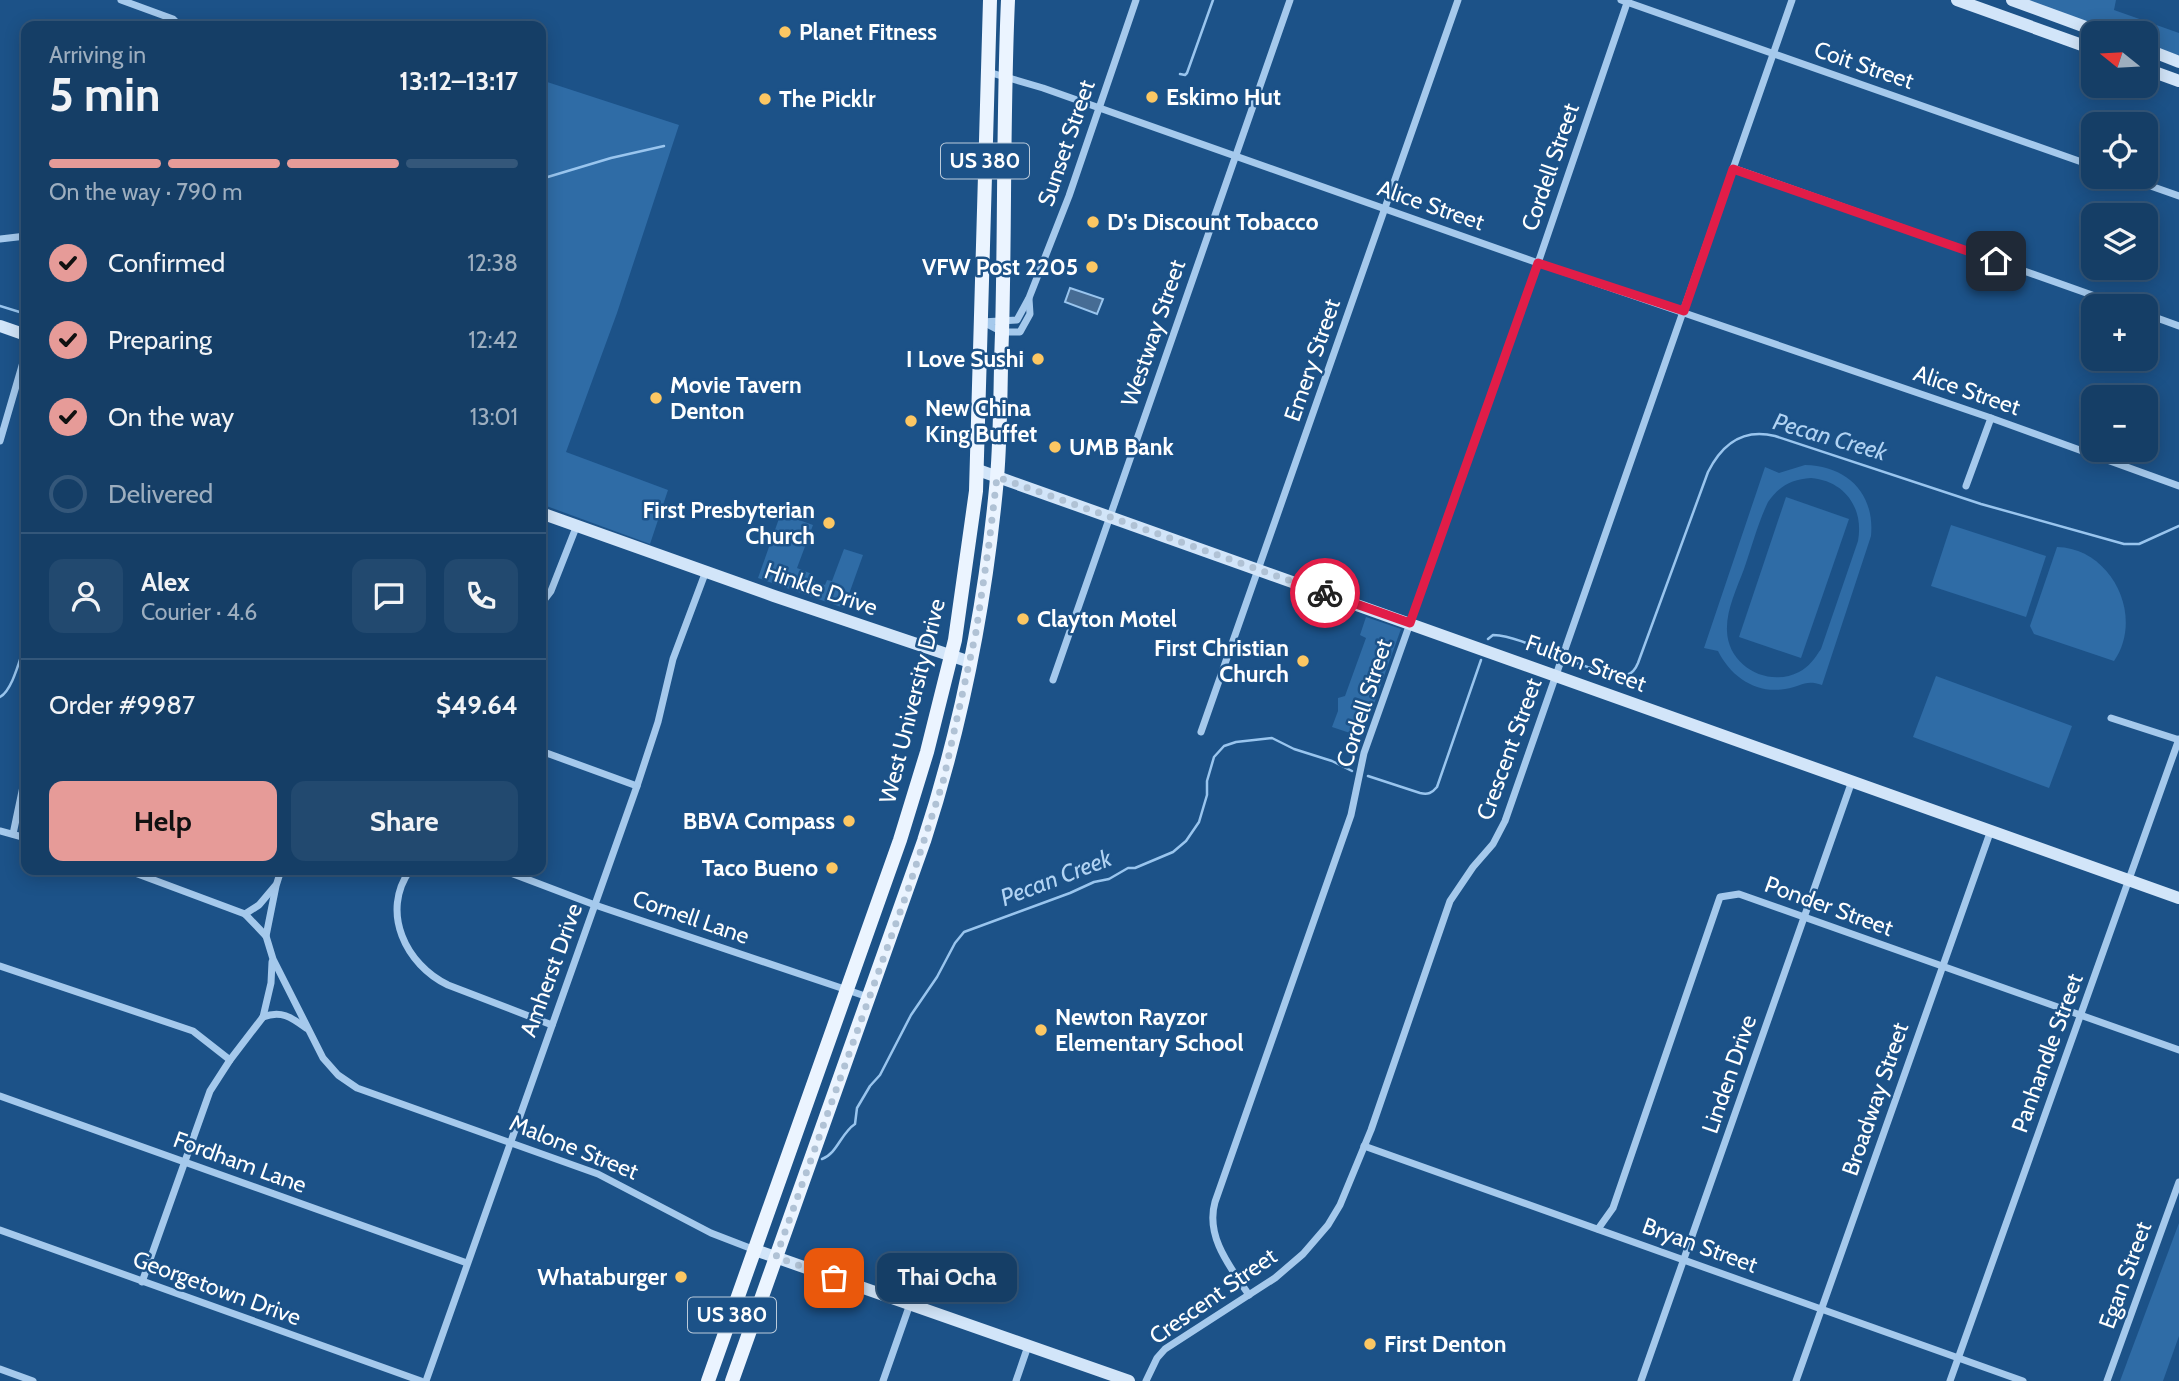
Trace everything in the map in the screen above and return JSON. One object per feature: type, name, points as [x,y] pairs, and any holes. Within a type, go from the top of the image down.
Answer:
[{"type":"main road","name":"West University Drive","points":[[708,1381],[900,840],[927,752],[951,656],[978,470],[990,0]]},
{"type":"main road","name":"West University Drive","points":[[732,1381],[920,853],[943,782],[970,662],[987,561],[997,477],[1008,0]]},
{"type":"street","points":[[121,0],[175,21]]},
{"type":"street","name":"Sunset Street","points":[[1002,327],[1020,332],[1030,314],[1029,298],[1069,195],[1136,0]]},
{"type":"street","name":"Westway Street","points":[[1054,680],[1290,0]]},
{"type":"street","name":"Emery Street","points":[[1201,732],[1458,0]]},
{"type":"street","name":"Crescent Street","points":[[1146,1381],[1157,1358],[1165,1349],[1275,1278],[1294,1262],[1328,1225],[1340,1205],[1364,1146],[1450,901],[1500,833],[1792,0]]},
{"type":"street","points":[[1957,0],[2081,46]]},
{"type":"street","points":[[2012,0],[2081,25]]},
{"type":"street","name":"Coit Street","points":[[1626,1],[2081,162]]},
{"type":"street","name":"Cordell Street","points":[[1249,1295],[1226,1261],[1219,1245],[1212,1221],[1213,1210],[1351,815],[1364,753],[1538,263],[1626,1]]},
{"type":"street","points":[[2158,54],[2179,62]]},
{"type":"street","name":"Alice Street","points":[[988,72],[1684,311],[2179,486]]},
{"type":"street","points":[[2158,73],[2179,81]]},
{"type":"street","points":[[1733,169],[2089,294]]},
{"type":"street","points":[[2158,189],[2179,196]]},
{"type":"street","points":[[0,239],[21,237]]},
{"type":"street","points":[[2158,318],[2179,326]]},
{"type":"street","points":[[982,322],[1002,327]]},
{"type":"street","points":[[0,326],[21,333]]},
{"type":"street","points":[[0,441],[21,369]]},
{"type":"street","points":[[1966,486],[1991,418]]},
{"type":"street","name":"Fulton Street","points":[[978,470],[2179,898]]},
{"type":"street","name":"Hinkle Drive","points":[[546,515],[970,662]]},
{"type":"street","points":[[546,598],[577,525]]},
{"type":"street","name":"Amherst Drive","points":[[423,1381],[638,786],[658,722],[673,659],[706,571]]},
{"type":"street","points":[[2111,718],[2179,739]]},
{"type":"street","name":"Panhandle Street","points":[[1950,1381],[2179,739]]},
{"type":"street","points":[[546,753],[638,786]]},
{"type":"street","name":"Linden Drive","points":[[1641,1381],[1853,780]]},
{"type":"street","points":[[13,834],[21,796]]},
{"type":"street","name":"Broadway Street","points":[[1796,1381],[1991,830]]},
{"type":"street","points":[[0,831],[21,836]]},
{"type":"street","name":"Malone Street","points":[[148,875],[245,914],[266,936],[273,959],[330,1066],[357,1088],[598,1174],[711,1233],[755,1250],[1129,1381]]},
{"type":"street","points":[[266,936],[279,875]]},
{"type":"street","points":[[407,875],[397,911],[402,939],[419,965],[432,977],[448,985],[552,1025]]},
{"type":"street","name":"Cornell Lane","points":[[515,875],[595,905],[869,998]]},
{"type":"street","points":[[245,914],[259,905],[276,886]]},
{"type":"street","name":"Ponder Street","points":[[1598,1229],[1614,1208],[1720,897],[1739,894],[2179,1050]]},
{"type":"street","points":[[142,1282],[210,1091],[263,1017],[271,984],[273,959]]},
{"type":"street","points":[[0,966],[192,1031],[230,1060]]},
{"type":"street","points":[[263,1017],[273,1013],[284,1014],[308,1029]]},
{"type":"street","name":"Fordham Lane","points":[[0,1096],[467,1264]]},
{"type":"street","name":"Bryan Street","points":[[1364,1146],[2023,1381]]},
{"type":"street","name":"Egan Street","points":[[2107,1381],[2179,1182]]},
{"type":"street","name":"Georgetown Drive","points":[[0,1230],[423,1381]]},
{"type":"street","points":[[883,1381],[910,1304]]},
{"type":"street","points":[[1016,1381],[1028,1346]]},
{"type":"street","points":[[0,1369],[33,1381]]},
{"type":"shaded area","points":[[2025,0],[2116,0],[2114,10],[2145,21],[2084,21]]},
{"type":"shaded area","points":[[2158,26],[2179,33],[2179,56],[2158,48]]},
{"type":"shaded area","points":[[546,82],[679,125],[617,313],[566,452],[668,490],[650,544],[546,506]]},
{"type":"shaded area","points":[[1070,288],[1103,299],[1097,314],[1065,302]]},
{"type":"shaded area","points":[[1805,465],[1834,470],[1845,477],[1863,495],[1871,521],[1871,536],[1822,685],[1807,683],[1774,690],[1746,682],[1730,669],[1718,651],[1704,648],[1765,467],[1779,473]],"holes":[[[1798,480],[1823,480],[1834,484],[1850,498],[1858,518],[1858,541],[1821,649],[1809,665],[1799,672],[1787,676],[1763,675],[1742,664],[1734,654],[1727,631],[1728,615],[1761,518],[1772,496],[1786,484]]]},
{"type":"shaded area","points":[[1786,497],[1849,519],[1801,658],[1739,637]]},
{"type":"shaded area","points":[[782,510],[813,525],[797,568],[812,574],[810,580],[825,585],[827,580],[832,581],[844,549],[863,555],[844,608],[758,578]]},
{"type":"shaded area","points":[[1951,525],[2046,556],[2026,617],[1931,586]]},
{"type":"shaded area","points":[[2057,547],[2076,550],[2093,559],[2107,572],[2117,588],[2124,605],[2126,624],[2123,643],[2114,661],[2034,634],[2030,626]]},
{"type":"shaded area","points":[[1366,617],[1401,629],[1362,737],[1332,727],[1338,711],[1338,698],[1345,696],[1366,638],[1360,635]]},
{"type":"shaded area","points":[[1936,676],[2072,726],[2049,788],[1913,737]]},
{"type":"shaded area","points":[[2179,1223],[2179,1336],[2163,1381],[2120,1381]]},
{"type":"waterway","points":[[1180,74],[1187,73],[1213,0]]},
{"type":"waterway","points":[[546,178],[664,146]]},
{"type":"waterway","points":[[0,306],[21,312]]},
{"type":"waterway","name":"Pecan Creek","points":[[1571,661],[1615,675],[1627,675],[1634,670],[1708,472],[1720,453],[1743,436],[1775,436],[1981,504],[2124,544],[2139,544],[2179,526]]},
{"type":"waterway","name":"Pecan Creek","points":[[1488,639],[1493,635],[1508,637],[1552,654]]},
{"type":"waterway","points":[[0,697],[9,688],[21,656]]},
{"type":"waterway","name":"Pecan Creek","points":[[1368,776],[1423,794],[1430,793],[1437,787],[1481,660]]},
{"type":"waterway","name":"Pecan Creek","points":[[822,1159],[832,1153],[855,1124],[857,1108],[880,1075],[911,1015],[964,932],[1094,882],[1109,879],[1128,868],[1135,868],[1173,852],[1186,841],[1199,822],[1214,757],[1224,746],[1272,738],[1352,771]]},
{"type":"way so far","points":[[834,1278],[776,1257],[908,890],[943,782],[976,632],[997,477],[1325,593]]},
{"type":"place","name":"Planet Fitness","points":[[785,32]]},
{"type":"place","name":"Eskimo Hut","points":[[1152,97]]},
{"type":"place","name":"The Picklr","points":[[765,99]]},
{"type":"place","name":"D's Discount Tobacco","points":[[1093,222]]},
{"type":"place","name":"VFW Post 2205","points":[[1092,267]]},
{"type":"place","name":"I Love Sushi","points":[[1038,359]]},
{"type":"place","name":"Movie Tavern Denton","points":[[656,398]]},
{"type":"place","name":"New China King Buffet","points":[[911,421]]},
{"type":"place","name":"UMB Bank","points":[[1055,447]]},
{"type":"place","name":"First Presbyterian Church","points":[[829,523]]},
{"type":"place","name":"Clayton Motel","points":[[1023,619]]},
{"type":"place","name":"First Christian Church","points":[[1303,661]]},
{"type":"place","name":"BBVA Compass","points":[[849,821]]},
{"type":"place","name":"Taco Bueno","points":[[832,868]]},
{"type":"place","name":"Newton Rayzor Elementary School","points":[[1041,1030]]},
{"type":"place","name":"Whataburger","points":[[681,1277]]},
{"type":"place","name":"Thai Ocha","points":[[834,1278]]},
{"type":"place","name":"First Denton","points":[[1370,1344]]},
{"type":"route","points":[[1325,593],[1410,623],[1538,263],[1684,311],[1733,169],[1996,261]]}]
